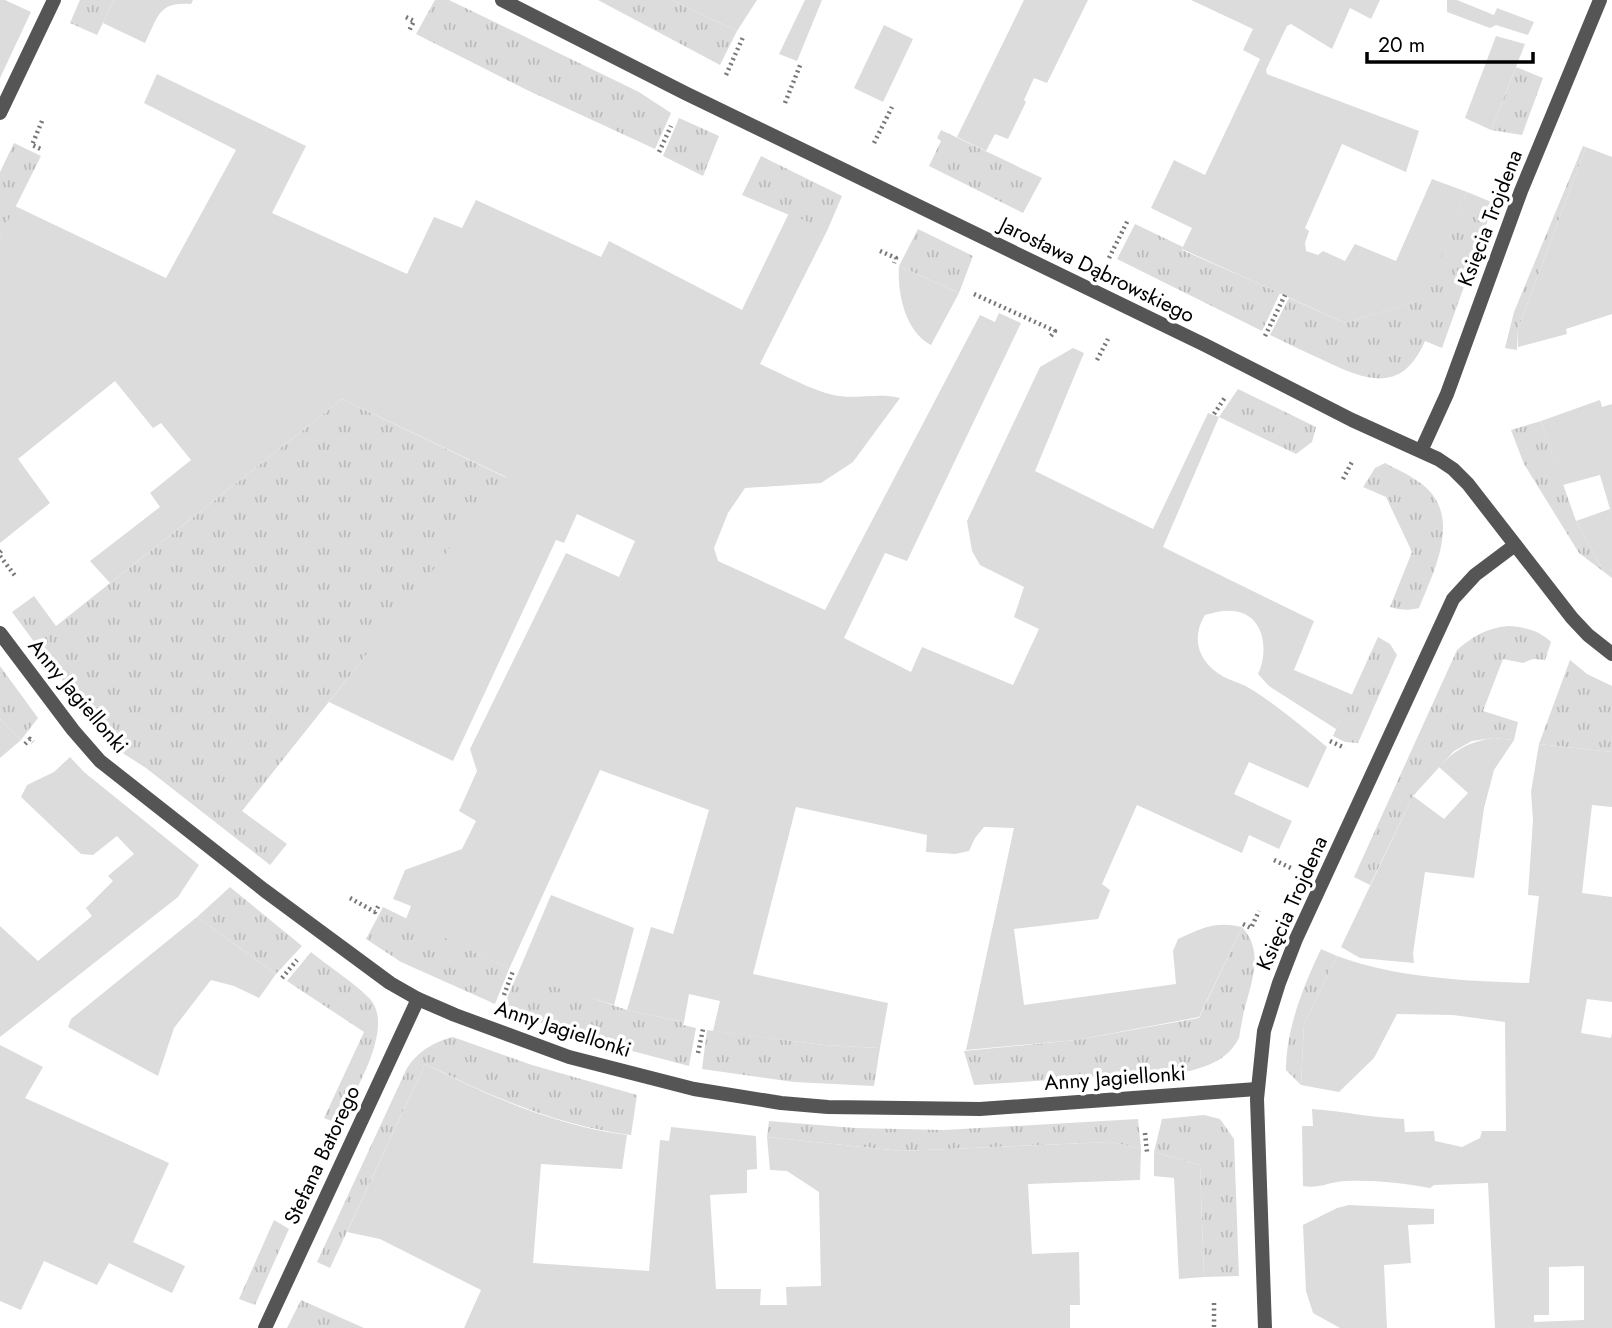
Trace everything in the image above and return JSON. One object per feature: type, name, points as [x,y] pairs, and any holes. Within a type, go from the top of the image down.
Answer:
[{"type":"street","points":[[0,113],[54,0]]},
{"type":"street","name":"Jarosława Dąbrowskiego","points":[[502,0],[695,98],[1445,464],[1460,475],[1572,618],[1612,654]]},
{"type":"street","name":"Księcia Trojdena","points":[[1421,451],[1447,394],[1521,191],[1600,0]]},
{"type":"street","name":"Księcia Trojdena","points":[[1265,1328],[1257,1089],[1264,1031],[1286,962],[1453,599],[1463,586],[1515,545]]},
{"type":"street","name":"Anny Jagiellonki","points":[[0,633],[73,730],[100,761],[319,932],[390,983],[418,999],[569,1057],[694,1089],[781,1103],[828,1107],[952,1110],[1257,1089]]},
{"type":"street","name":"Stefana Batorego","points":[[265,1328],[418,999]]},
{"type":"path","points":[[406,17],[414,21],[409,31]]},
{"type":"path","points":[[726,76],[744,35]]},
{"type":"path","points":[[785,104],[801,63]]},
{"type":"path","points":[[872,147],[892,107]]},
{"type":"path","points":[[42,121],[32,145],[43,150]]},
{"type":"path","points":[[1107,262],[1128,220]]},
{"type":"path","points":[[880,251],[896,258],[894,263]]},
{"type":"path","points":[[974,294],[1055,331],[1050,337]]},
{"type":"path","points":[[1263,340],[1285,295]]},
{"type":"path","points":[[1,553],[16,577]]},
{"type":"path","points":[[350,898],[375,912],[379,905]]},
{"type":"path","points":[[1243,924],[1251,928],[1259,911]]},
{"type":"path","points":[[1214,1303],[1214,1328]]},
{"type":"green space","points":[[0,0],[31,12],[0,78]]},
{"type":"green space","points":[[80,0],[114,0],[97,35],[70,23]]},
{"type":"green space","points":[[114,0],[193,0],[191,4],[165,8],[145,43],[103,23]]},
{"type":"green space","points":[[435,0],[449,0],[639,92],[671,113],[655,149],[527,90],[416,34]]},
{"type":"green space","points":[[598,0],[671,0],[737,31],[720,65]]},
{"type":"green space","points":[[671,0],[757,0],[737,31]]},
{"type":"green space","points":[[805,0],[822,0],[797,61],[779,54]]},
{"type":"green space","points":[[1024,0],[1088,0],[1047,83],[1034,78],[1008,139],[995,134],[986,151],[957,137]]},
{"type":"green space","points":[[1191,0],[1380,0],[1371,19],[1350,8],[1332,49],[1291,24],[1287,26],[1266,70],[1267,74],[1419,131],[1406,172],[1342,144],[1305,228],[1309,231],[1305,243],[1306,251],[1318,255],[1323,251],[1345,261],[1355,244],[1396,261],[1432,179],[1467,192],[1424,299],[1345,323],[1182,249],[1192,228],[1151,208],[1174,160],[1205,175],[1260,59],[1243,50],[1253,29]]},
{"type":"green space","points":[[1447,0],[1457,0],[1494,15],[1497,8],[1534,22],[1528,35],[1496,25],[1490,28],[1447,12]]},
{"type":"green space","points":[[884,25],[913,39],[883,102],[854,88]]},
{"type":"green space","points":[[1496,36],[1525,44],[1491,130],[1465,118]]},
{"type":"green space","points":[[1516,67],[1543,78],[1522,135],[1491,130]]},
{"type":"green space","points":[[157,74],[306,146],[272,213],[407,274],[434,217],[462,228],[476,200],[601,257],[609,241],[742,310],[789,213],[827,231],[760,364],[833,395],[900,398],[853,462],[821,483],[745,488],[728,513],[714,548],[718,561],[825,610],[980,315],[995,322],[999,313],[1021,323],[907,561],[885,553],[844,638],[911,672],[922,647],[1013,685],[1039,629],[1014,617],[1024,587],[980,565],[972,551],[967,521],[1040,367],[1073,348],[1084,353],[1035,471],[1153,529],[1208,413],[1219,417],[1163,547],[1314,621],[1294,670],[1353,695],[1336,729],[1269,686],[1258,674],[1264,647],[1260,629],[1255,622],[1239,612],[1205,615],[1200,624],[1198,641],[1208,665],[1224,677],[1246,686],[1269,701],[1327,747],[1308,788],[1249,762],[1234,794],[1292,821],[1279,849],[1249,835],[1242,853],[1137,805],[1102,884],[1110,890],[1098,919],[1014,929],[1024,1005],[1176,984],[1173,951],[1178,939],[1216,925],[1242,927],[1199,1017],[1076,1040],[966,1050],[1014,828],[984,827],[969,851],[955,854],[926,852],[927,835],[796,807],[753,974],[888,1003],[880,1048],[824,1045],[713,1031],[720,1001],[689,994],[684,1022],[627,1010],[651,927],[673,934],[709,810],[600,770],[509,969],[406,919],[411,906],[393,899],[405,870],[462,849],[476,821],[459,811],[477,771],[470,749],[566,553],[619,577],[635,541],[577,514],[564,543],[556,540],[453,761],[329,702],[506,477],[342,399],[110,583],[90,561],[160,507],[150,493],[191,460],[161,423],[153,428],[115,381],[18,459],[50,503],[0,543],[0,238],[15,206],[166,278],[236,150],[144,103]]},
{"type":"green space","points":[[679,118],[719,136],[703,176],[663,156]]},
{"type":"green space","points":[[941,130],[1042,178],[1023,213],[929,166],[941,141],[937,138]]},
{"type":"green space","points":[[14,143],[41,156],[0,238],[0,172]]},
{"type":"green space","points":[[1583,146],[1586,147],[1518,329],[1517,350],[1505,348],[1514,312]]},
{"type":"green space","points":[[1586,147],[1612,157],[1612,314],[1566,329],[1567,334],[1518,347],[1518,329]]},
{"type":"green space","points":[[761,156],[842,196],[827,231],[742,195]]},
{"type":"green space","points":[[1467,192],[1494,203],[1442,348],[1425,341],[1406,369],[1394,376],[1382,378],[1355,374],[1270,335],[1289,298],[1345,323],[1423,299]]},
{"type":"green space","points":[[1135,224],[1183,247],[1182,250],[1280,293],[1262,331],[1117,259]]},
{"type":"green space","points":[[918,229],[973,256],[959,293],[899,266]]},
{"type":"green space","points":[[899,266],[959,293],[931,345],[915,331],[904,310]]},
{"type":"green space","points":[[1238,389],[1316,427],[1312,442],[1296,454],[1219,417]]},
{"type":"green space","points":[[342,399],[507,478],[242,811],[287,844],[270,865],[146,768],[118,750],[95,724],[12,612],[34,596],[56,626]]},
{"type":"green space","points":[[1600,400],[1602,407],[1612,404],[1612,578],[1604,572],[1576,521],[1610,509],[1600,475],[1563,485],[1541,421]]},
{"type":"green space","points":[[1541,421],[1576,521],[1604,572],[1579,553],[1524,464],[1511,430]]},
{"type":"green space","points":[[1385,463],[1419,482],[1433,495],[1440,509],[1443,525],[1438,559],[1419,608],[1415,609],[1390,607],[1412,552],[1386,497],[1363,487],[1375,468]]},
{"type":"green space","points":[[1508,626],[1531,630],[1551,642],[1545,660],[1533,659],[1523,663],[1503,659],[1483,711],[1518,722],[1514,740],[1493,738],[1472,741],[1454,751],[1413,796],[1370,885],[1354,877],[1457,650],[1481,634]]},
{"type":"green space","points":[[1378,637],[1390,644],[1397,655],[1358,743],[1345,742],[1333,736]]},
{"type":"green space","points":[[1570,660],[1587,674],[1612,686],[1612,752],[1539,744]]},
{"type":"green space","points":[[0,666],[38,718],[21,740],[0,719]]},
{"type":"green space","points":[[0,719],[21,740],[0,758]]},
{"type":"green space","points":[[1493,738],[1514,740],[1494,770],[1484,808],[1474,878],[1425,872],[1413,953],[1414,963],[1360,958],[1341,947],[1413,796],[1444,819],[1468,793],[1439,767],[1463,747]]},
{"type":"green space","points":[[1539,744],[1612,752],[1612,807],[1592,805],[1582,893],[1612,897],[1612,1002],[1587,999],[1581,1033],[1611,1038],[1612,1032],[1612,1328],[1495,1328],[1488,1183],[1434,1185],[1430,1188],[1389,1182],[1341,1181],[1303,1186],[1302,1126],[1313,1126],[1312,1109],[1404,1119],[1405,1132],[1434,1131],[1435,1141],[1462,1147],[1480,1138],[1482,1131],[1506,1131],[1505,1022],[1453,1015],[1397,1014],[1374,1058],[1339,1092],[1301,1085],[1304,1024],[1337,956],[1407,974],[1529,983],[1539,896],[1528,895],[1533,820],[1531,792]],"holes":[[[1584,1266],[1584,1320],[1534,1322],[1534,1315],[1549,1315],[1549,1267]]]},
{"type":"green space","points":[[70,757],[84,772],[199,865],[178,897],[0,1037],[0,926],[38,961],[92,916],[86,908],[113,881],[108,876],[134,854],[117,836],[93,855],[81,854],[21,797],[27,785],[54,772]]},
{"type":"green space","points":[[230,887],[302,946],[276,974],[197,917]]},
{"type":"green space","points":[[551,895],[634,928],[614,1005],[518,973]]},
{"type":"green space","points":[[383,907],[509,969],[495,1004],[401,962],[366,939]]},
{"type":"green space","points":[[197,917],[276,974],[259,998],[234,986],[211,980],[174,1028],[158,1076],[68,1027],[71,1019]]},
{"type":"green space","points":[[1242,927],[1252,944],[1254,972],[1239,1038],[1230,1051],[1218,1060],[1190,1071],[974,1085],[964,1051],[1076,1040],[1199,1018]]},
{"type":"green space","points":[[1321,949],[1337,956],[1304,1024],[1301,1085],[1286,1070],[1289,1038],[1302,992]]},
{"type":"green space","points":[[311,952],[364,993],[377,1012],[378,1027],[369,1062],[339,1124],[324,1118],[364,1032],[287,981]]},
{"type":"green space","points":[[518,973],[627,1010],[684,1022],[683,1025],[696,1028],[689,1066],[568,1034],[503,1007]]},
{"type":"green space","points":[[707,1030],[824,1045],[880,1048],[874,1086],[794,1082],[702,1069]]},
{"type":"green space","points":[[453,1037],[532,1065],[637,1095],[631,1135],[551,1117],[474,1087],[425,1064],[330,1268],[317,1262],[407,1068],[427,1048]]},
{"type":"green space","points":[[0,1045],[43,1067],[25,1098],[169,1163],[133,1242],[185,1266],[172,1293],[109,1263],[97,1285],[44,1261],[21,1310],[0,1301]]},
{"type":"green space","points":[[425,1064],[523,1108],[575,1125],[627,1135],[622,1169],[541,1164],[533,1263],[649,1271],[660,1140],[669,1141],[671,1127],[756,1136],[757,1169],[747,1170],[747,1193],[710,1195],[716,1289],[761,1289],[760,1305],[787,1305],[786,1287],[821,1286],[819,1192],[787,1171],[770,1170],[767,1137],[901,1151],[1111,1142],[1141,1149],[1140,1180],[1028,1184],[1032,1254],[1079,1252],[1080,1305],[1070,1305],[1070,1328],[464,1328],[481,1290],[380,1239],[347,1232]]},
{"type":"green space","points":[[1204,1115],[1220,1119],[1234,1139],[1239,1276],[1204,1277],[1200,1165],[1154,1152],[1162,1119]]},
{"type":"green space","points":[[1138,1119],[1141,1149],[1111,1142],[901,1151],[767,1137],[769,1121],[855,1128],[944,1130]]},
{"type":"green space","points":[[1154,1152],[1200,1165],[1204,1277],[1179,1279],[1174,1178],[1154,1176]]},
{"type":"green space","points":[[1349,1205],[1434,1209],[1434,1224],[1408,1225],[1411,1263],[1384,1265],[1387,1328],[1340,1328],[1313,1313],[1306,1291],[1303,1225]]},
{"type":"green space","points":[[274,1220],[289,1229],[255,1305],[239,1299]]},
{"type":"green space","points":[[301,1300],[364,1328],[287,1328]]}]
